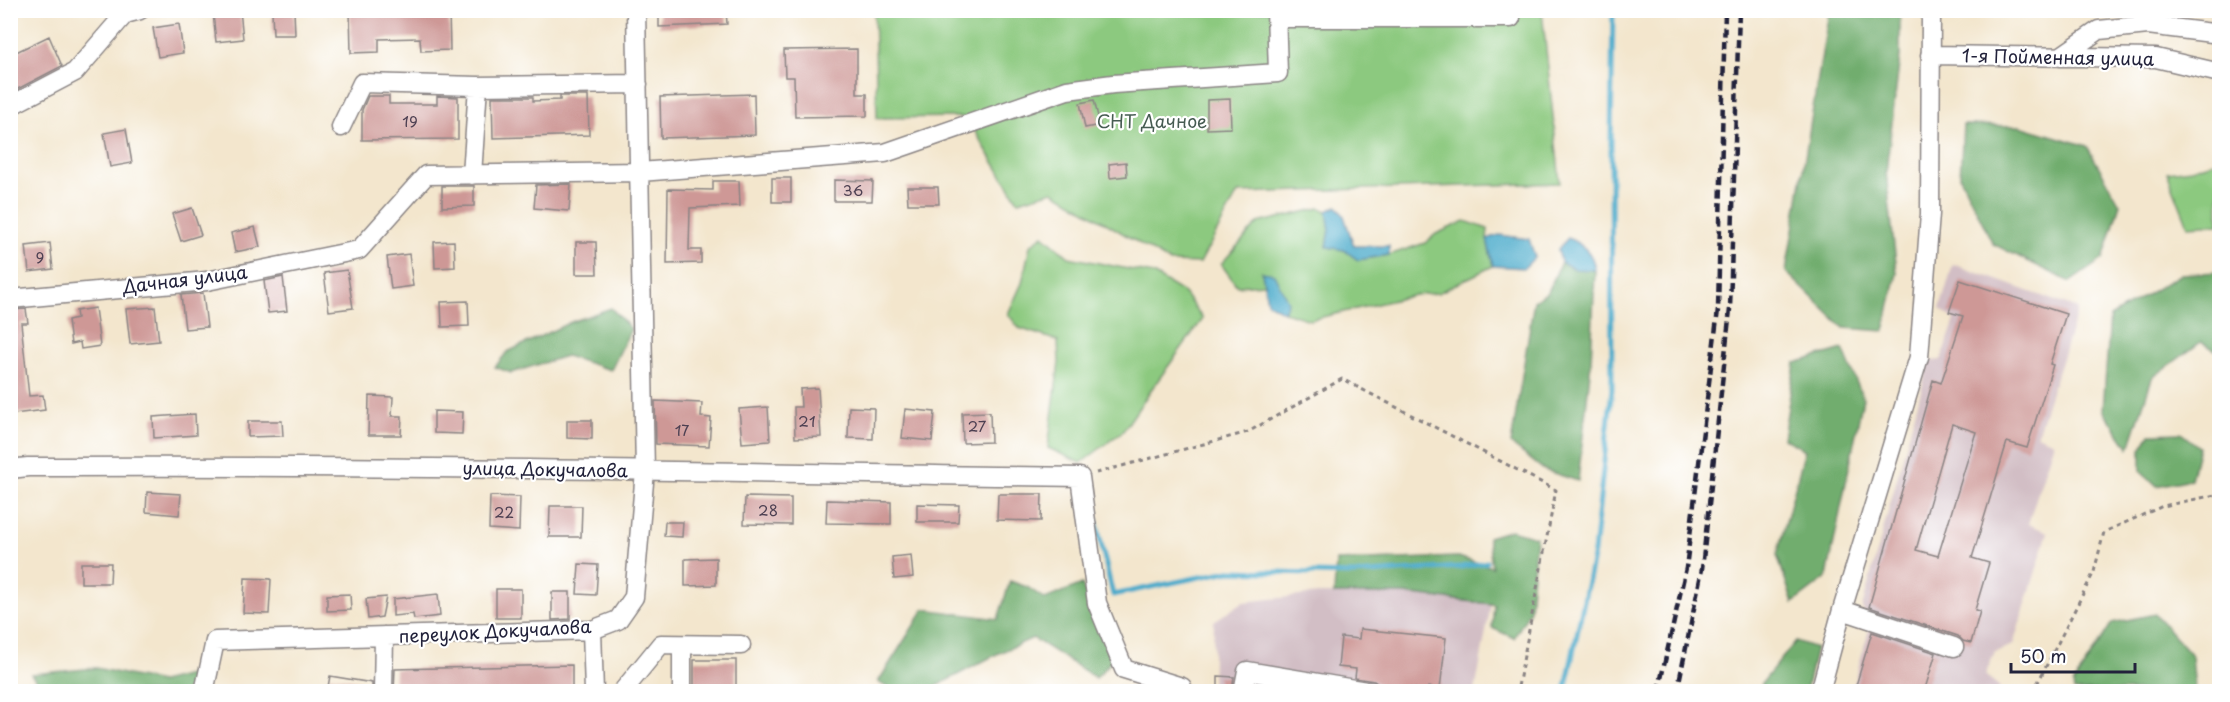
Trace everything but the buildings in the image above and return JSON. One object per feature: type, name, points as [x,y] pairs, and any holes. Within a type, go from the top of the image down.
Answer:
[{"type":"street","points":[[10,106],[75,72],[125,14],[140,10]]},
{"type":"street","name":"переулок Докучалова","points":[[204,692],[215,641],[592,630],[618,620],[634,597],[645,471],[636,10]]},
{"type":"street","points":[[1820,692],[1842,610],[1919,357],[1930,214],[1931,10]]},
{"type":"street","points":[[478,86],[472,175],[640,172],[885,153],[1067,90],[1113,84],[1278,73],[1276,14],[1511,18]]},
{"type":"street","points":[[2060,57],[2099,30],[2148,25],[2220,34]]},
{"type":"street","name":"1-я Пойменная улица","points":[[1930,55],[2156,58],[2220,73]]},
{"type":"street","points":[[340,127],[363,83],[478,86],[638,84]]},
{"type":"street","name":"Дачная улица","points":[[10,299],[207,281],[358,250],[426,175],[472,175]]},
{"type":"street","name":"улица Докучалова","points":[[10,469],[205,466],[1080,477]]},
{"type":"street","points":[[1080,477],[1097,603],[1124,669],[1182,687],[1183,692]]},
{"type":"street","points":[[1842,610],[1954,647]]},
{"type":"street","points":[[592,630],[594,692]]},
{"type":"street","points":[[383,692],[384,636]]},
{"type":"street","points":[[622,692],[661,644],[741,645]]},
{"type":"street","points":[[682,645],[682,692]]},
{"type":"street","points":[[1243,692],[1246,671],[1372,692]]},
{"type":"path","points":[[1080,477],[1248,432],[1342,379],[1556,490],[1516,692]]},
{"type":"path","points":[[2033,692],[2094,572],[2104,532],[2163,507],[2220,494]]},
{"type":"shaded area","points":[[1953,264],[2078,309],[2037,435],[2054,442],[2028,524],[2048,532],[2013,645],[1995,652],[1985,675],[2000,687],[1998,691],[1851,692],[1871,623],[1862,608],[1929,361],[1941,360],[1955,320],[1940,309]]},
{"type":"shaded area","points":[[1318,594],[1404,594],[1491,604],[1475,691],[1212,692],[1214,621],[1243,602]]},
{"type":"green space","name":"СНТ Дачное","points":[[874,11],[1542,11],[1560,183],[1238,193],[1200,263],[1170,262],[1053,191],[1018,201],[966,117],[877,118]]},
{"type":"green space","points":[[1829,11],[1900,11],[1900,56],[1886,172],[1897,273],[1884,331],[1844,328],[1786,272]]},
{"type":"green space","points":[[1963,125],[2020,126],[2087,146],[2120,204],[2103,259],[2070,282],[1993,244],[1960,177]]},
{"type":"green space","points":[[2219,160],[2219,224],[2188,226],[2167,172],[2191,169]]},
{"type":"green space","points":[[1320,208],[1327,211],[1330,230],[1327,247],[1344,250],[1358,260],[1389,255],[1425,243],[1436,234],[1465,221],[1488,229],[1487,239],[1493,266],[1438,293],[1415,295],[1310,320],[1284,312],[1288,302],[1262,272],[1264,284],[1237,286],[1221,264],[1258,223]]},
{"type":"green space","points":[[1043,235],[1069,257],[1153,274],[1184,293],[1203,319],[1123,431],[1081,463],[1048,448],[1059,362],[1058,341],[1019,328],[1008,314],[1022,283],[1030,246]]},
{"type":"green space","points":[[1561,262],[1575,269],[1595,270],[1591,363],[1578,481],[1544,470],[1511,444],[1534,301],[1548,292]]},
{"type":"green space","points":[[2219,272],[2219,352],[2201,342],[2152,378],[2129,448],[2103,410],[2110,317],[2181,274]]},
{"type":"green space","points":[[611,308],[631,329],[611,370],[566,356],[511,373],[495,367],[507,352],[571,322]]},
{"type":"green space","points":[[1843,349],[1863,398],[1827,577],[1793,603],[1777,555],[1805,450],[1783,438],[1795,363]]},
{"type":"green space","points":[[2181,433],[2199,447],[2191,479],[2157,486],[2141,471],[2141,449],[2150,434]]},
{"type":"green space","points":[[1511,530],[1536,537],[1530,610],[1514,638],[1492,628],[1494,605],[1491,604],[1404,594],[1334,594],[1336,561],[1458,557],[1492,567],[1488,537]]},
{"type":"green space","points":[[1010,581],[1027,587],[1045,599],[1082,584],[1112,660],[1096,678],[1033,638],[927,691],[893,691],[878,682],[924,609],[998,619]]},
{"type":"green space","points":[[2155,614],[2192,656],[2195,691],[2074,691],[2073,684],[2112,623]]},
{"type":"green space","points":[[1796,641],[1816,648],[1806,691],[1760,691],[1762,683]]},
{"type":"green space","points":[[96,668],[161,682],[201,672],[185,692],[45,691],[31,674]]},
{"type":"water","points":[[1337,206],[1344,216],[1354,246],[1389,246],[1389,255],[1358,260],[1344,250],[1327,247],[1330,230],[1327,211]]},
{"type":"water","points":[[1499,235],[1529,239],[1535,257],[1524,268],[1493,266],[1487,239]]},
{"type":"water","points":[[1568,238],[1586,250],[1592,258],[1595,270],[1575,269],[1561,262],[1558,249]]},
{"type":"water","points":[[1262,272],[1274,274],[1288,302],[1284,312],[1267,302]]},
{"type":"waterway","points":[[1565,692],[1594,552],[1612,389],[1613,10]]},
{"type":"waterway","points":[[1093,508],[1113,595],[1229,571],[1354,574],[1461,567],[1487,562]]},
{"type":"railway","points":[[1658,692],[1686,568],[1718,310],[1725,10]]},
{"type":"railway","points":[[1677,692],[1702,569],[1730,309],[1739,10]]}]
